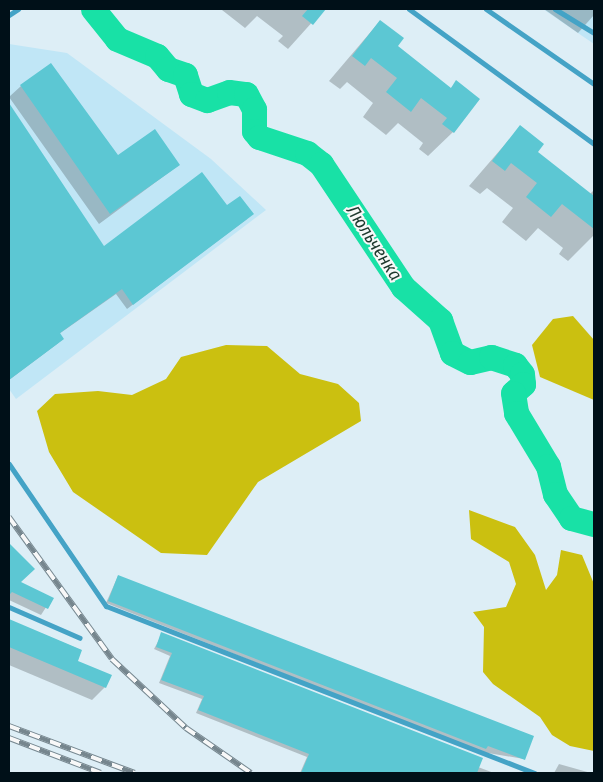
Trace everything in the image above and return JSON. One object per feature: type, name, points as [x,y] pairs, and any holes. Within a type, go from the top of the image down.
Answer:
[{"type":"lane","points":[[9,15],[18,9]]},
{"type":"lane","points":[[409,9],[594,144]]},
{"type":"lane","points":[[486,9],[594,84]]},
{"type":"lane","points":[[555,9],[594,33]]},
{"type":"lane","points":[[9,464],[106,606],[535,773]]},
{"type":"lane","points":[[9,607],[80,638]]},
{"type":"shaded area","points":[[543,9],[594,9],[594,44]]},
{"type":"shaded area","points":[[9,44],[67,53],[211,159],[266,210],[16,399],[9,389]]},
{"type":"shaded area","points":[[573,316],[594,340],[594,400],[540,377],[532,345],[553,319]]},
{"type":"shaded area","points":[[226,345],[267,346],[300,374],[338,384],[359,403],[361,421],[258,482],[207,555],[161,553],[73,492],[49,452],[37,411],[55,394],[98,391],[132,395],[166,379],[181,357]]},
{"type":"shaded area","points":[[469,510],[515,527],[535,555],[546,590],[557,575],[561,550],[582,555],[594,584],[594,751],[570,746],[552,735],[540,717],[493,684],[483,672],[484,627],[473,612],[506,607],[516,584],[509,562],[471,539]]},
{"type":"building","points":[[308,9],[326,9],[313,25],[302,16]]},
{"type":"building","points":[[380,20],[404,38],[398,46],[451,88],[456,80],[480,99],[454,133],[442,124],[447,118],[421,98],[411,112],[386,92],[397,78],[371,58],[365,66],[352,56]]},
{"type":"building","points":[[51,63],[118,155],[155,129],[180,165],[110,214],[20,85]]},
{"type":"building","points":[[9,103],[104,246],[202,172],[227,205],[240,196],[254,214],[133,305],[122,289],[60,333],[64,339],[9,380]]},
{"type":"building","points":[[520,125],[544,144],[538,152],[594,196],[594,229],[562,204],[551,217],[526,197],[537,183],[511,163],[505,171],[492,161]]},
{"type":"building","points":[[9,543],[35,569],[21,582],[54,598],[48,609],[12,592],[9,595]]},
{"type":"building","points":[[118,575],[534,736],[525,760],[488,746],[486,749],[108,601]]},
{"type":"building","points":[[9,619],[82,650],[78,661],[112,675],[106,688],[9,647]]},
{"type":"building","points":[[161,632],[483,758],[477,773],[301,773],[309,754],[198,710],[204,696],[161,680],[172,653],[156,647]]},
{"type":"waterway","name":"Люльченка","points":[[93,9],[117,39],[157,56],[168,69],[185,75],[191,94],[207,100],[229,92],[246,94],[254,109],[254,131],[259,137],[307,153],[321,164],[403,287],[440,320],[452,353],[470,362],[491,357],[515,365],[522,374],[523,384],[513,393],[516,413],[548,466],[555,494],[571,518],[594,524]]},
{"type":"railway","points":[[9,517],[112,659],[186,728],[251,773]]},
{"type":"railway","points":[[9,726],[135,773]]},
{"type":"railway","points":[[9,738],[101,773]]}]
